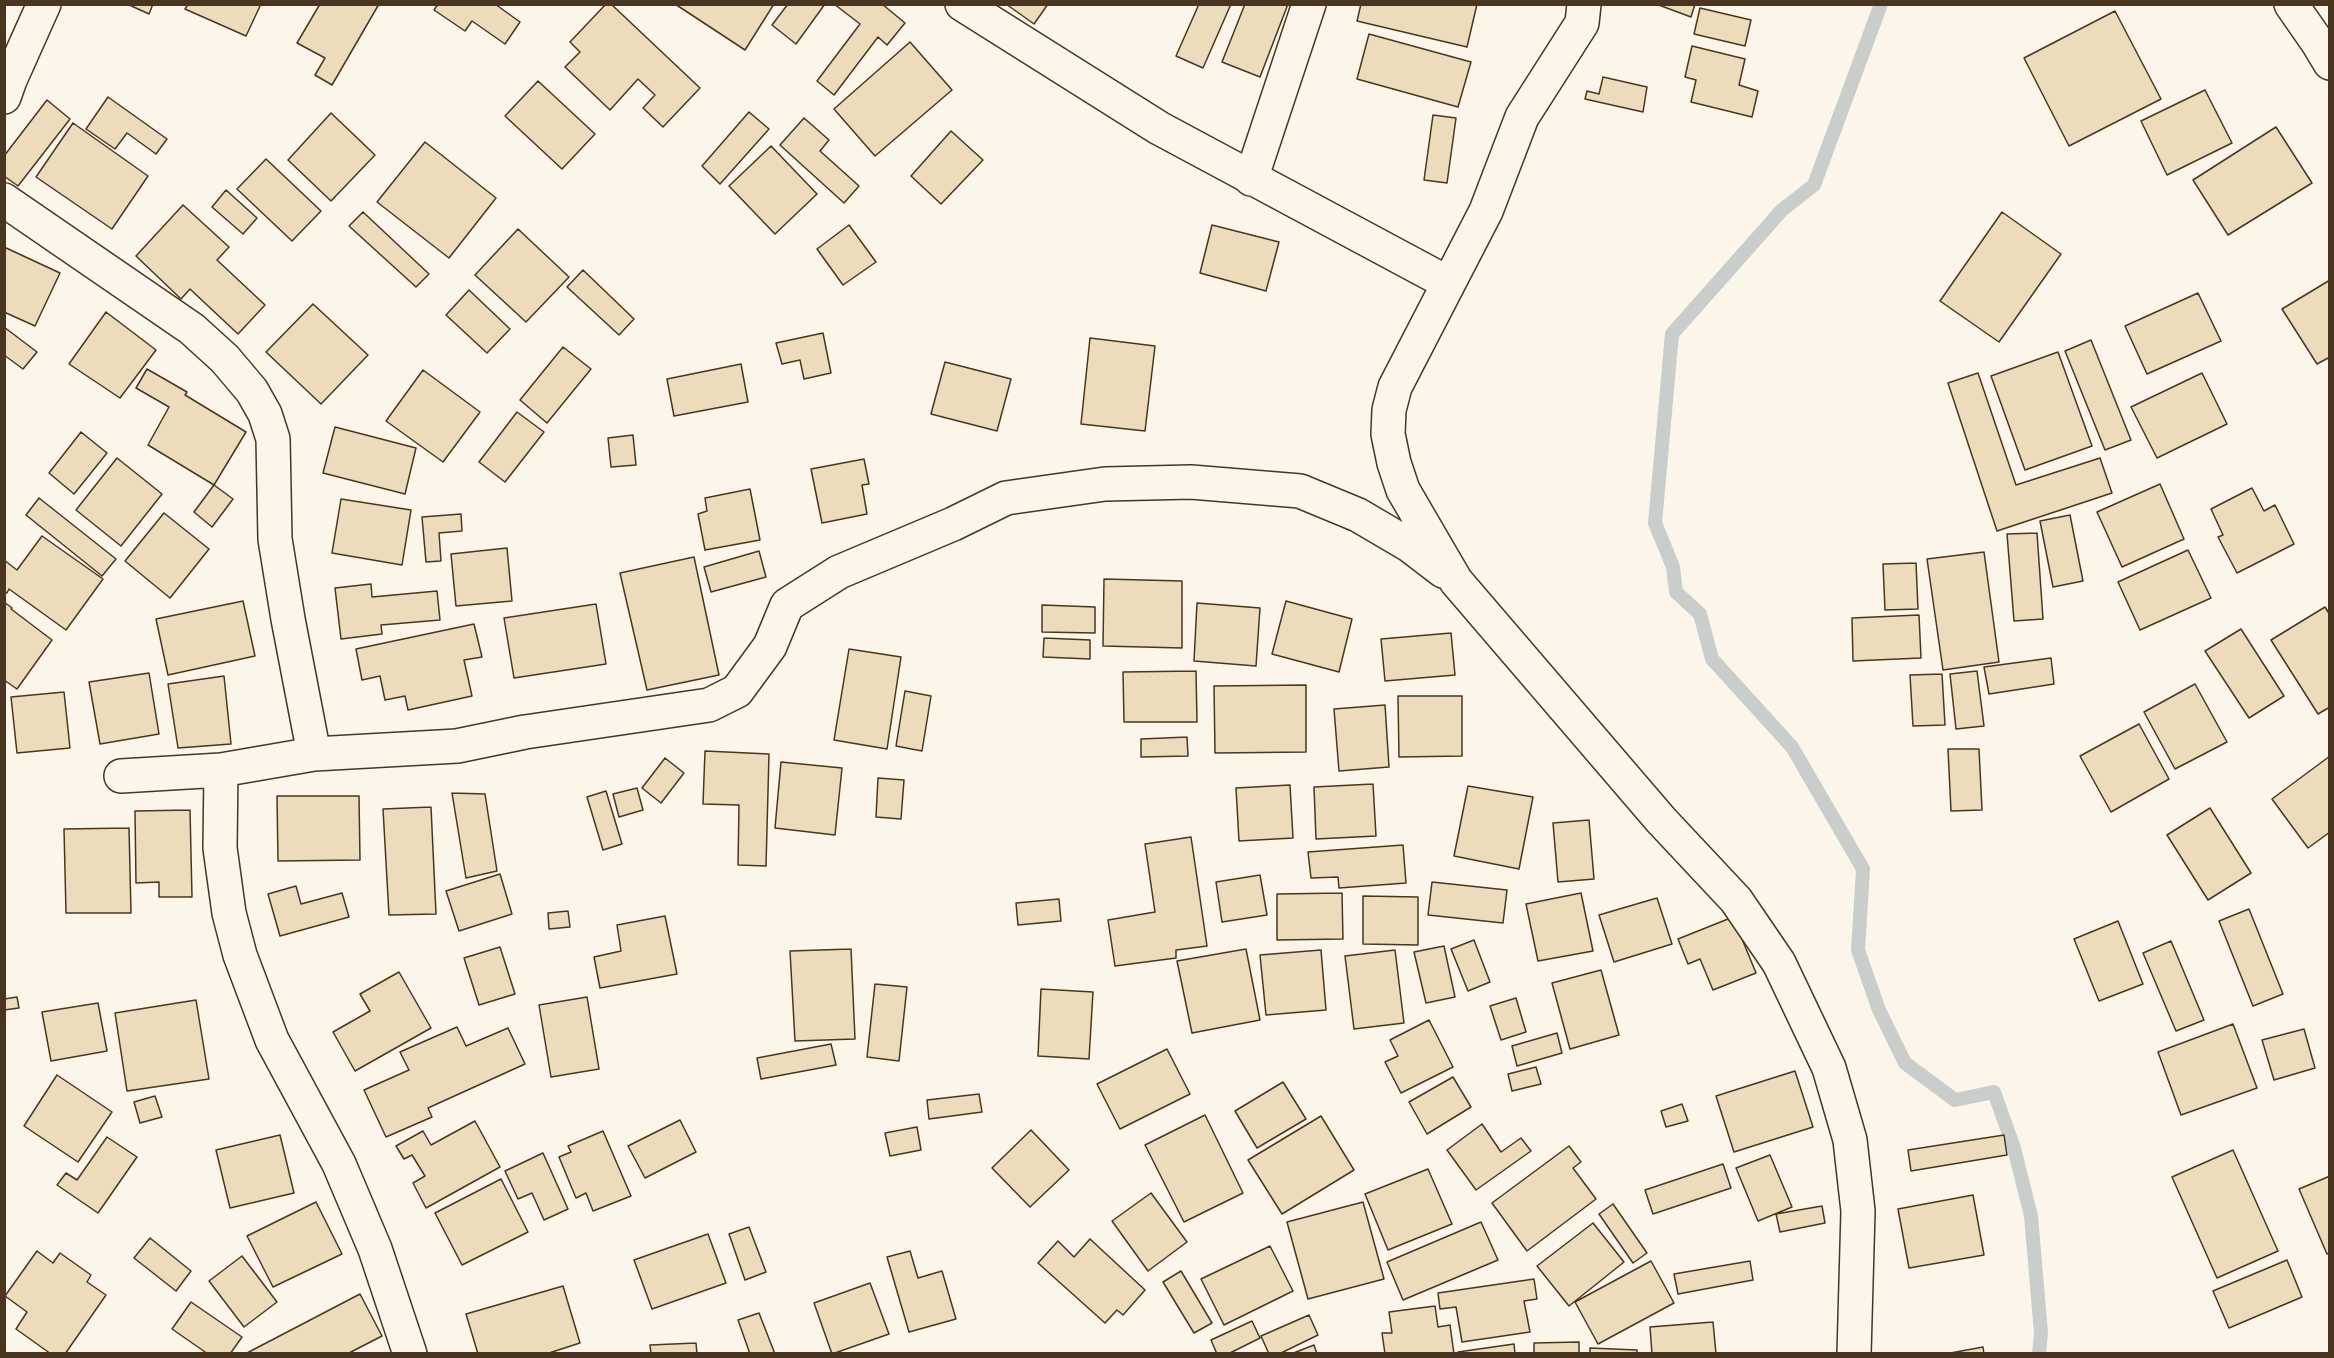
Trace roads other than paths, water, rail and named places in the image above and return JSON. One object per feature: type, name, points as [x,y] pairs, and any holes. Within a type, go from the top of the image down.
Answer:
[{"type":"street","points":[[4,97],[44,4]]},
{"type":"street","points":[[962,4],[1138,116],[1448,284]]},
{"type":"street","points":[[1251,179],[1309,4]]},
{"type":"street","points":[[1584,4],[1582,23],[1522,117],[1486,211],[1395,387],[1389,410],[1388,434],[1403,490],[1456,581],[1661,820],[1736,900],[1779,963],[1829,1068],[1850,1140],[1858,1211],[1854,1353]]},
{"type":"street","points":[[2291,4],[2330,63]]},
{"type":"street","points":[[4,200],[192,329],[225,358],[252,391],[265,414],[273,439],[275,539],[314,754]]},
{"type":"street","points":[[121,776],[221,770],[314,754],[457,746],[525,732],[709,705],[737,691],[770,646],[787,606],[839,572],[953,524],[1006,498],[1116,483],[1191,482],[1300,491],[1358,515],[1409,545],[1456,581]]},
{"type":"street","points":[[221,770],[220,848],[229,913],[240,955],[272,1040],[339,1164],[375,1248],[410,1353]]},
{"type":"waterway","points":[[1881,4],[1814,185],[1782,210],[1672,334],[1655,523],[1673,567],[1676,592],[1700,614],[1712,659],[1792,747],[1863,869],[1858,950],[1879,1010],[1905,1063],[1955,1100],[1994,1092],[2014,1148],[2031,1216],[2041,1333],[2039,1354]]}]
